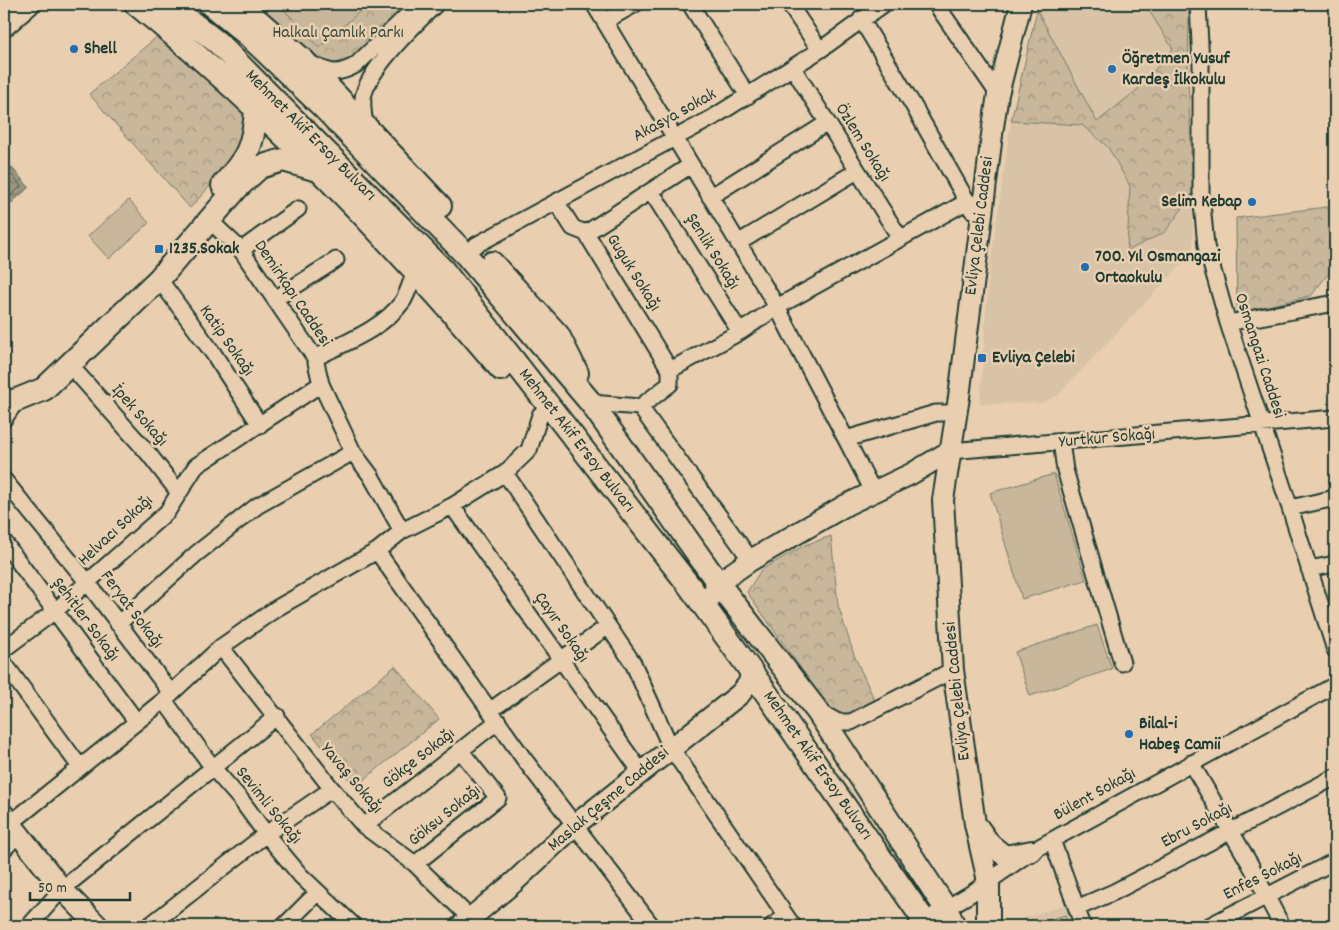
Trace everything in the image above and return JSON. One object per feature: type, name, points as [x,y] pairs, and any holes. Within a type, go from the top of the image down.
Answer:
[{"type":"main road","points":[[4,25],[28,4]]},
{"type":"main road","points":[[136,4],[182,41],[318,171],[449,307],[551,428],[593,462]]},
{"type":"main road","name":"Mehmet Akif Ersoy Bulvarı","points":[[168,4],[218,43],[443,270],[705,607],[751,671],[923,924]]},
{"type":"main road","name":"Mehmet Akif Ersoy Bulvarı","points":[[210,4],[249,36],[324,108],[467,256],[591,403],[718,584],[818,712],[950,918]]},
{"type":"main road","points":[[238,4],[303,60],[558,335],[591,403]]},
{"type":"main road","points":[[8,397],[50,368],[142,276],[249,153],[254,133],[256,111]]},
{"type":"main road","points":[[8,397],[44,389],[159,279],[237,188],[260,167],[283,160],[318,171]]},
{"type":"main road","points":[[988,880],[988,926]]},
{"type":"street","points":[[303,60],[331,73],[343,72],[356,65],[418,4]]},
{"type":"street","points":[[365,126],[363,99],[369,78],[415,24],[436,4]]},
{"type":"street","points":[[594,4],[777,308],[873,491]]},
{"type":"street","points":[[605,21],[635,4]]},
{"type":"street","points":[[690,4],[748,96]]},
{"type":"street","points":[[789,4],[820,50]]},
{"type":"street","name":"Akasya sokak","points":[[476,245],[676,138],[748,96],[820,50],[884,4]]},
{"type":"street","points":[[936,4],[998,94]]},
{"type":"street","name":"Evliya Çelebi Caddesi","points":[[988,880],[975,824],[953,670],[943,500],[998,94],[1022,4]]},
{"type":"street","name":"Osmangazi Caddesi","points":[[1198,4],[1201,65],[1201,193],[1205,239],[1228,323],[1309,569],[1332,631],[1335,650]]},
{"type":"street","points":[[861,19],[968,201],[979,230]]},
{"type":"street","name":"Özlem Sokağı","points":[[793,68],[900,238]]},
{"type":"street","points":[[710,197],[827,123]]},
{"type":"street","points":[[586,233],[690,165]]},
{"type":"street","points":[[738,243],[857,171]]},
{"type":"street","name":"Şenlik Sokağı","points":[[651,191],[740,332]]},
{"type":"street","points":[[591,403],[640,406],[670,384],[670,370],[968,201]]},
{"type":"street","name":"Guguk Sokağı","points":[[557,203],[573,228],[586,233],[670,370]]},
{"type":"street","points":[[241,250],[298,209]]},
{"type":"street","name":"Demirkapı Caddesi","points":[[209,220],[241,250],[315,358],[321,384],[353,452],[371,476],[402,531]]},
{"type":"street","points":[[275,299],[336,260]]},
{"type":"street","points":[[315,358],[377,324],[393,312],[404,300],[415,272]]},
{"type":"street","name":"Katip Sokağı","points":[[159,279],[213,353],[260,425]]},
{"type":"street","points":[[1228,323],[1335,303]]},
{"type":"street","name":"İpek Sokağı","points":[[69,364],[148,453],[179,493]]},
{"type":"street","name":"Helvacı Sokağı","points":[[4,649],[55,611],[167,512],[196,466],[321,384]]},
{"type":"street","points":[[4,419],[8,397]]},
{"type":"street","points":[[640,406],[751,560]]},
{"type":"street","points":[[846,439],[919,417],[936,413],[956,413]]},
{"type":"street","points":[[4,849],[11,824],[168,696],[221,647],[278,608],[377,551],[402,531],[452,506],[506,473],[529,450],[540,415]]},
{"type":"street","name":"Yurtkur Sokağı","points":[[950,452],[1263,426],[1335,418]]},
{"type":"street","points":[[1061,442],[1065,470],[1122,663]]},
{"type":"street","points":[[118,624],[196,554],[257,506],[353,452]]},
{"type":"street","points":[[705,607],[718,584],[751,560],[873,491],[911,474],[950,452]]},
{"type":"street","points":[[506,473],[633,663],[671,748],[789,921],[772,926]]},
{"type":"street","points":[[911,474],[924,477],[932,482],[943,500]]},
{"type":"street","name":"Feryat Sokağı","points":[[4,480],[88,583],[168,696]]},
{"type":"street","points":[[1290,508],[1335,498]]},
{"type":"street","name":"Çayır Sokağı","points":[[452,506],[641,772]]},
{"type":"street","name":"Şehitler Sokağı","points":[[4,542],[136,721]]},
{"type":"street","points":[[377,551],[494,716],[652,926]]},
{"type":"street","points":[[1309,569],[1335,564]]},
{"type":"street","name":"Gökçe Sokağı","points":[[364,826],[460,750],[494,716],[608,626]]},
{"type":"street","name":"Yavaş Sokağı","points":[[221,647],[277,716],[332,789],[364,826],[415,864],[466,922]]},
{"type":"street","points":[[4,663],[80,767]]},
{"type":"street","points":[[818,712],[838,722],[852,722],[953,670]]},
{"type":"street","name":"Maslak Çeşme Caddesi","points":[[466,922],[575,825],[748,686],[751,671]]},
{"type":"street","name":"Bülent Sokağı","points":[[923,924],[950,918],[988,880],[1032,852],[1335,685]]},
{"type":"street","name":"Sevimli Sokağı","points":[[168,696],[212,768],[241,800],[266,834],[318,892],[354,926]]},
{"type":"street","points":[[28,926],[62,889],[277,716]]},
{"type":"street","name":"Göksu Sokağı","points":[[415,864],[498,798],[460,750]]},
{"type":"street","points":[[1191,763],[1268,896],[1282,926]]},
{"type":"street","name":"Ebru Sokağı","points":[[1076,908],[1114,892],[1335,777]]},
{"type":"street","points":[[149,926],[266,834],[332,789]]},
{"type":"street","points":[[11,824],[62,889],[98,926]]},
{"type":"street","points":[[975,824],[990,844],[1005,856],[1032,852]]},
{"type":"street","points":[[1052,840],[1083,926]]},
{"type":"street","name":"Enfes Sokağı","points":[[1209,926],[1335,860]]},
{"type":"street","points":[[284,926],[318,892]]},
{"type":"shaded area","name":"Öğretmen Yusuf Kardeş İlkokulu","points":[[1039,4],[1145,4],[1173,48],[1137,90],[1096,122],[1037,10]]},
{"type":"shaded area","name":"700. Yıl Osmangazi Ortaokulu","points":[[1011,121],[1082,125],[1108,147],[1130,186],[1128,250],[1165,232],[1193,194],[1193,252],[1058,395],[1041,403],[980,404],[988,281]]},
{"type":"shaded area","points":[[1069,903],[1076,926],[1001,926]]},
{"type":"green space","name":"Halkalı Çamlık Parkı","points":[[257,4],[408,4],[351,60],[334,63],[323,62]]},
{"type":"green space","points":[[279,4],[368,4],[319,48]]},
{"type":"green space","points":[[1145,4],[1189,4],[1188,77],[1193,194],[1165,232],[1127,251],[1130,186],[1108,147],[1082,125],[1011,121],[1037,10],[1097,122],[1137,90],[1173,49]]},
{"type":"green space","points":[[159,35],[244,113],[248,145],[190,208],[89,94]]},
{"type":"green space","points":[[129,200],[149,223],[109,259],[88,236]]},
{"type":"green space","points":[[1335,206],[1335,265],[1311,296],[1237,313],[1236,218]]},
{"type":"green space","points":[[1054,474],[1086,580],[1022,599],[990,493]]},
{"type":"green space","points":[[831,536],[838,605],[854,655],[875,701],[840,720],[821,697],[747,592],[761,570],[805,545]]},
{"type":"green space","points":[[1097,625],[1112,669],[1030,696],[1015,652]]},
{"type":"green space","points":[[395,666],[439,719],[355,787],[312,734]]},
{"type":"green space","points":[[1065,915],[1069,926],[1030,926]]},
{"type":"water","points":[[4,159],[29,187],[4,210]]},
{"type":"place","name":"Shell","points":[[74,49]]},
{"type":"place","name":"Öğretmen Yusuf Kardeş İlkokulu","points":[[1112,69]]},
{"type":"place","name":"Selim Kebap","points":[[1252,202]]},
{"type":"place","name":"1235.Sokak","points":[[159,249]]},
{"type":"place","name":"700. Yıl Osmangazi Ortaokulu","points":[[1085,267]]},
{"type":"place","name":"Evliya Çelebi","points":[[982,358]]},
{"type":"place","name":"Bilal-i Habeş Camii","points":[[1129,734]]}]
